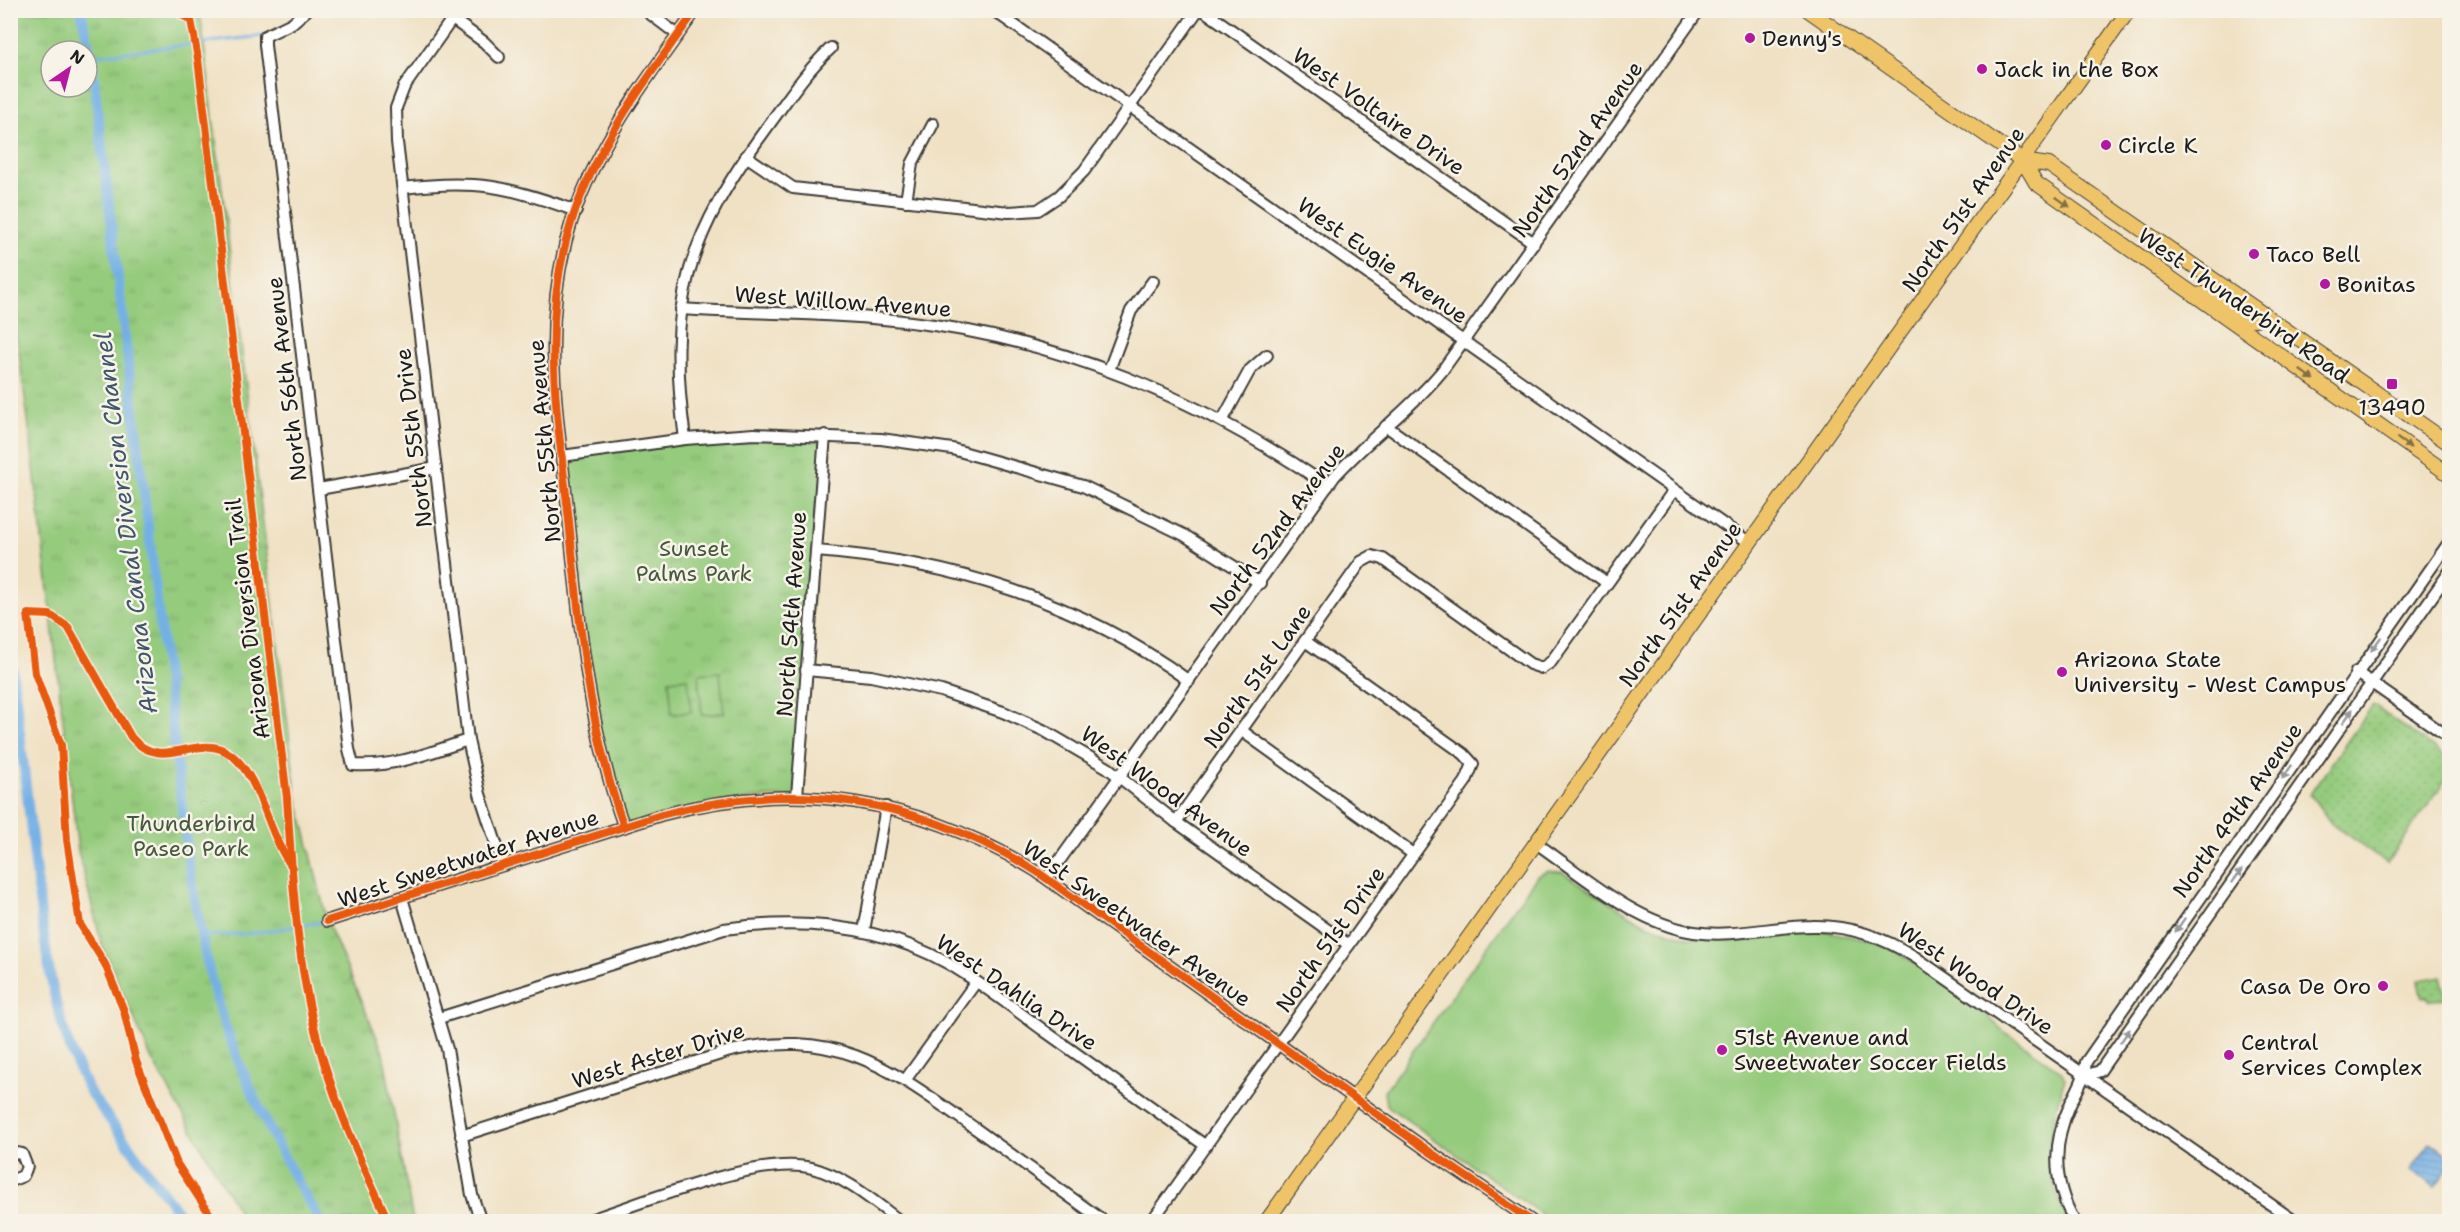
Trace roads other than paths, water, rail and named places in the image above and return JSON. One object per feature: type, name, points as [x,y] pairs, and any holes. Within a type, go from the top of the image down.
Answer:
[{"type":"main road","name":"West Thunderbird Road","points":[[1808,10],[2023,160],[2049,165],[2450,444]]},
{"type":"main road","name":"North 51st Avenue","points":[[1266,1221],[2129,10]]},
{"type":"main road","name":"West Thunderbird Road","points":[[2023,160],[2036,183],[2450,475]]},
{"type":"main road","points":[[2194,295],[2210,294],[2247,318],[2256,319],[2265,314]]},
{"type":"main road","points":[[2334,394],[2348,373]]},
{"type":"street","name":"North 56th Avenue","points":[[307,10],[287,27],[265,36],[265,45],[335,640],[353,765],[396,763],[468,740]]},
{"type":"street","points":[[440,10],[484,42],[499,57]]},
{"type":"street","points":[[645,10],[678,34]]},
{"type":"street","name":"North 55th Avenue","points":[[624,827],[609,781],[589,692],[554,393],[552,325],[557,284],[576,211],[587,180],[613,132],[696,10]]},
{"type":"street","name":"West Eugie Avenue","points":[[993,10],[1750,543]]},
{"type":"street","points":[[746,156],[793,188],[1009,212],[1038,210],[1059,196],[1084,171],[1201,10]]},
{"type":"street","name":"West Voltaire Drive","points":[[1201,10],[1534,243]]},
{"type":"street","name":"North 52nd Avenue","points":[[1047,878],[1328,486],[1352,457],[1429,388],[1700,10]]},
{"type":"street","name":"North 55th Drive","points":[[452,19],[404,87],[396,108],[397,142],[468,740],[480,794],[503,865]]},
{"type":"street","points":[[685,439],[677,357],[681,309],[691,262],[702,231],[721,194],[746,156],[815,62],[831,48]]},
{"type":"street","points":[[906,201],[912,164],[933,124]]},
{"type":"street","points":[[403,188],[437,183],[488,185],[508,189],[576,211]]},
{"type":"street","points":[[1109,370],[1131,311],[1153,281]]},
{"type":"street","name":"West Willow Avenue","points":[[681,309],[904,321],[1013,341],[1109,370],[1163,392],[1222,421],[1328,486]]},
{"type":"street","points":[[1222,421],[1250,370],[1267,355]]},
{"type":"street","points":[[1386,426],[1607,583],[1674,490]]},
{"type":"street","points":[[562,456],[685,439],[754,434],[881,439],[952,449],[1083,486],[1184,535],[1260,583]]},
{"type":"street","name":"North 54th Avenue","points":[[797,796],[825,435]]},
{"type":"street","points":[[319,489],[436,468]]},
{"type":"street","name":"North 49th Avenue","points":[[2075,1221],[2063,1198],[2056,1164],[2058,1140],[2065,1117],[2085,1076],[2086,1062],[2356,672],[2450,541]]},
{"type":"street","points":[[816,551],[893,560],[989,581],[1077,615],[1150,654],[1189,681]]},
{"type":"street","name":"North 51st Lane","points":[[1176,822],[1361,562],[1372,556],[1383,560],[1530,664],[1542,668],[1551,662],[1607,583]]},
{"type":"street","name":"North 49th Avenue","points":[[2085,1076],[2100,1071],[2450,571]]},
{"type":"street","name":"North 51st Drive","points":[[1151,1221],[1467,781],[1473,764],[1464,754],[1305,641]]},
{"type":"street","name":"West Wood Avenue","points":[[806,670],[871,676],[941,691],[971,700],[1043,730],[1078,749],[1120,777],[1176,822],[1349,945]]},
{"type":"street","points":[[2356,672],[2450,738]]},
{"type":"street","points":[[1242,731],[1413,854]]},
{"type":"street","name":"West Sweetwater Avenue","points":[[327,921],[624,827],[705,804],[797,796],[845,799],[886,807],[991,844],[1047,878],[1353,1098],[1533,1221]]},
{"type":"street","points":[[864,931],[886,807]]},
{"type":"street","name":"West Wood Drive","points":[[1536,843],[1607,892],[1661,925],[1706,932],[1748,933],[1811,926],[1838,927],[1883,939],[1916,957],[2296,1221]]},
{"type":"street","points":[[402,898],[447,1049],[472,1195],[481,1221]]},
{"type":"street","name":"West Dahlia Drive","points":[[439,1018],[724,929],[761,923],[796,923],[864,931],[923,951],[976,982],[1206,1146]]},
{"type":"street","points":[[906,1079],[976,982]]},
{"type":"street","name":"West Aster Drive","points":[[462,1136],[754,1045],[816,1045],[867,1059],[906,1079],[1105,1221]]},
{"type":"street","points":[[10,1152],[21,1155],[27,1167],[23,1176],[10,1181]]},
{"type":"street","points":[[583,1221],[752,1168],[789,1165],[810,1168],[832,1175],[902,1221]]},
{"type":"water","points":[[2430,1143],[2449,1155],[2449,1166],[2435,1187],[2411,1170]]},
{"type":"waterway","name":"Arizona Canal Diversion Channel","points":[[81,10],[91,56],[189,864],[201,930],[215,995],[238,1060],[271,1132],[321,1222]]},
{"type":"waterway","points":[[99,55],[262,36]]},
{"type":"waterway","points":[[10,652],[46,948],[66,1037],[91,1094],[185,1222]]},
{"type":"waterway","points":[[201,936],[246,934],[324,922]]},
{"type":"place","name":"Denny's","points":[[1750,38]]},
{"type":"place","name":"Jack in the Box","points":[[1982,69]]},
{"type":"place","name":"Circle K","points":[[2106,145]]},
{"type":"place","name":"Taco Bell","points":[[2254,254]]},
{"type":"place","name":"Bonitas","points":[[2325,284]]},
{"type":"place","name":"13490","points":[[2392,384]]},
{"type":"place","name":"Arizona State University - West Campus","points":[[2062,672]]},
{"type":"place","name":"Casa De Oro","points":[[2383,986]]},
{"type":"place","name":"51st Avenue and Sweetwater Soccer Fields","points":[[1722,1050]]},
{"type":"place","name":"Central Services Complex","points":[[2229,1055]]},
{"type":"park label","name":"Sunset Palms Park","points":[[694,560]]},
{"type":"park label","name":"Thunderbird Paseo Park","points":[[191,836]]}]
